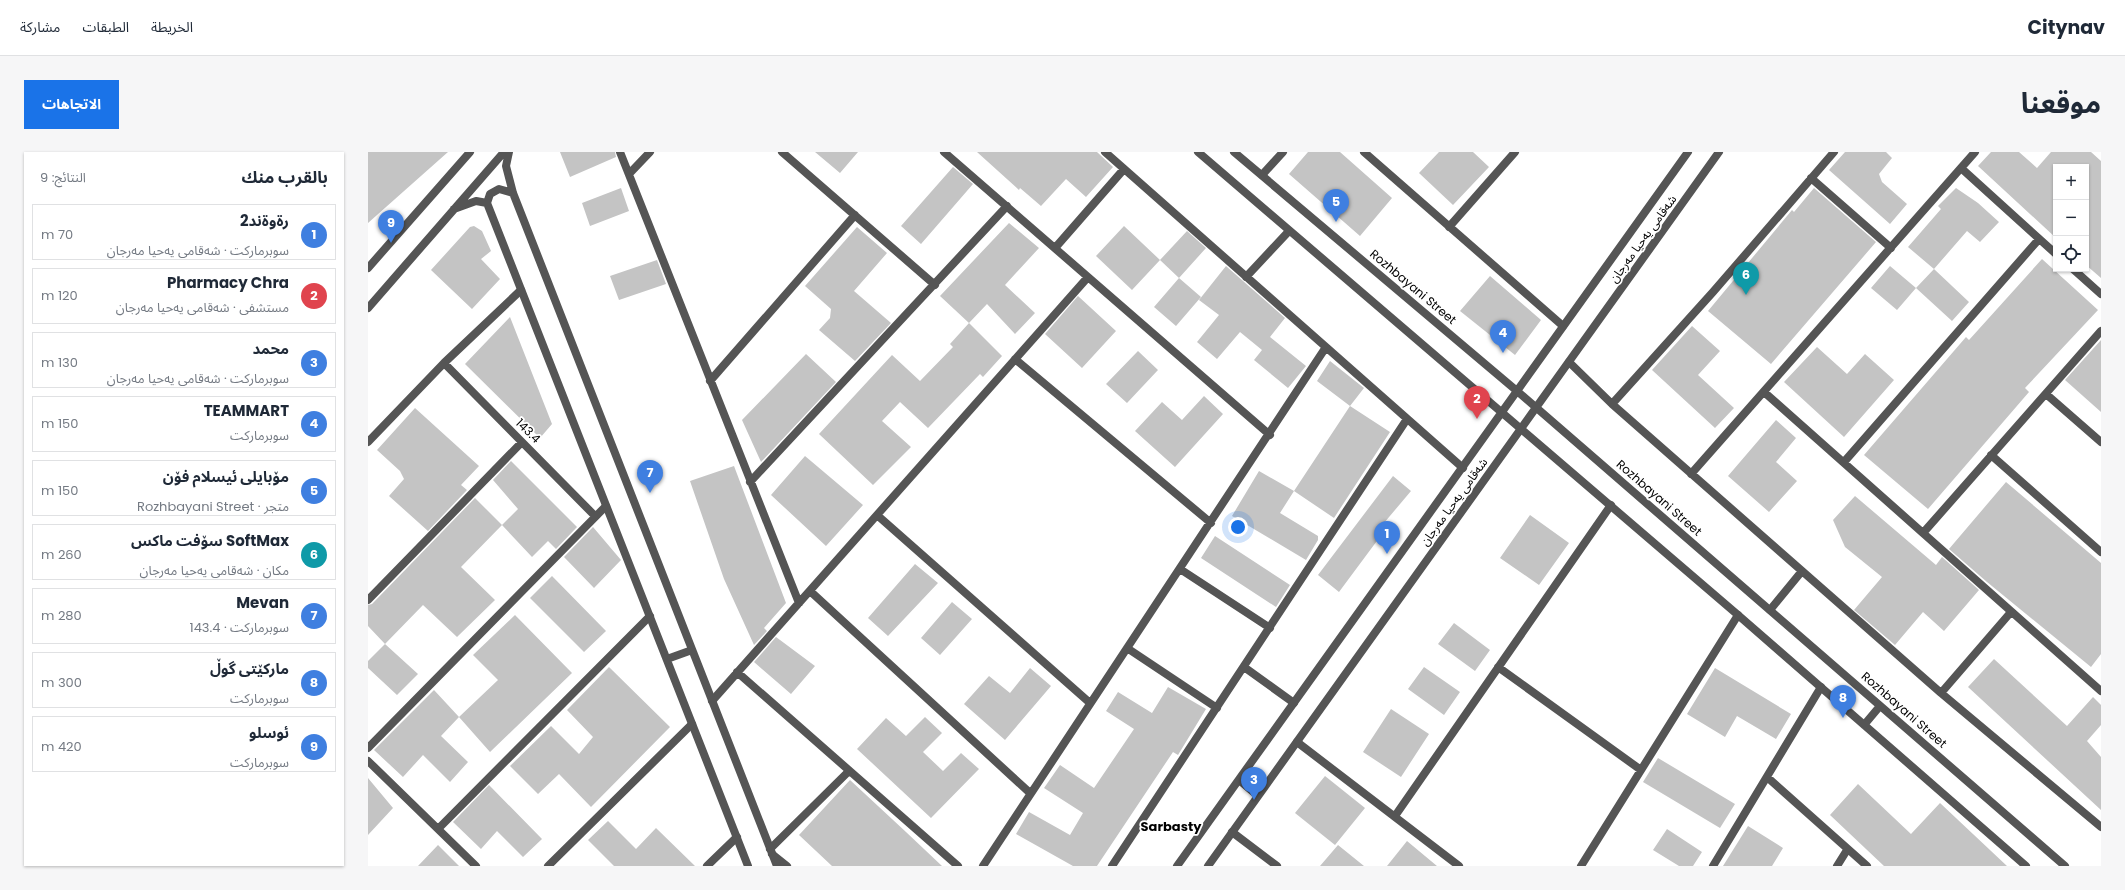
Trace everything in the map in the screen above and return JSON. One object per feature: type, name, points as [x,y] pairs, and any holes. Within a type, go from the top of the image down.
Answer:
[{"type":"street","points":[[368,268],[470,152]]},
{"type":"street","points":[[368,308],[504,152]]},
{"type":"street","points":[[509,152],[506,166],[513,193],[777,866]]},
{"type":"street","points":[[620,152],[799,603]]},
{"type":"street","points":[[629,174],[650,152]]},
{"type":"street","points":[[782,152],[935,285]]},
{"type":"street","points":[[944,152],[1270,435]]},
{"type":"street","points":[[1105,152],[1463,468]]},
{"type":"street","points":[[1198,152],[1611,505],[2026,866]]},
{"type":"street","name":"Rozhbayani Street","points":[[1234,152],[1537,407],[2065,866]]},
{"type":"street","points":[[1262,175],[1283,152]]},
{"type":"street","points":[[1365,152],[1563,326]]},
{"type":"street","points":[[1449,227],[1515,152]]},
{"type":"street","name":"شەقامی یەحیا مەرجان","points":[[1177,866],[1688,152]]},
{"type":"street","name":"شەقامی یەحیا مەرجان","points":[[1208,866],[1719,152]]},
{"type":"street","points":[[1612,404],[1713,292],[1834,152]]},
{"type":"street","points":[[1691,474],[1975,152]]},
{"type":"street","points":[[1961,168],[2053,251]]},
{"type":"street","points":[[1055,248],[1124,169]]},
{"type":"street","points":[[1811,178],[1891,248]]},
{"type":"street","points":[[513,193],[499,189],[490,194],[487,203],[748,866]]},
{"type":"street","points":[[454,209],[476,201],[487,203]]},
{"type":"street","points":[[750,482],[1007,206]]},
{"type":"street","points":[[710,381],[855,215]]},
{"type":"street","points":[[1246,277],[1289,231]]},
{"type":"street","points":[[1844,462],[2039,238]]},
{"type":"street","points":[[368,258],[385,249]]},
{"type":"street","points":[[2076,272],[2101,294]]},
{"type":"street","points":[[712,701],[1088,277]]},
{"type":"street","points":[[368,442],[444,363],[521,290]]},
{"type":"street","points":[[1923,533],[2101,331]]},
{"type":"street","points":[[984,866],[1030,793],[1270,435],[1326,347]]},
{"type":"street","points":[[1016,358],[1211,523]]},
{"type":"street","points":[[1569,362],[1612,404],[1691,474],[1942,693],[2101,827]]},
{"type":"street","name":"143.4","points":[[444,363],[595,516]]},
{"type":"street","points":[[1764,392],[2101,692]]},
{"type":"street","points":[[2046,394],[2101,442]]},
{"type":"street","points":[[1112,866],[1407,419]]},
{"type":"street","points":[[368,600],[522,442]]},
{"type":"street","points":[[1991,455],[2101,552]]},
{"type":"street","points":[[1395,816],[1611,505]]},
{"type":"street","points":[[368,748],[606,506]]},
{"type":"street","points":[[877,515],[1090,703]]},
{"type":"street","points":[[1180,569],[1270,628]]},
{"type":"street","points":[[1770,610],[1802,571]]},
{"type":"street","points":[[810,591],[1030,793]]},
{"type":"street","points":[[1942,693],[2011,612]]},
{"type":"street","points":[[1581,866],[1738,615]]},
{"type":"street","points":[[438,829],[650,616]]},
{"type":"street","points":[[1127,648],[1217,708]]},
{"type":"street","points":[[667,659],[692,650]]},
{"type":"street","points":[[1244,667],[1294,703]]},
{"type":"street","points":[[1498,667],[1641,770]]},
{"type":"street","points":[[737,672],[958,866]]},
{"type":"street","points":[[1713,866],[1821,687]]},
{"type":"street","points":[[1864,725],[1880,706]]},
{"type":"street","points":[[548,866],[692,724]]},
{"type":"street","points":[[1297,742],[1459,866]]},
{"type":"street","points":[[368,761],[476,866]]},
{"type":"street","points":[[771,852],[849,771]]},
{"type":"street","points":[[1767,777],[1867,866]]},
{"type":"street","points":[[1239,780],[1258,796]]},
{"type":"street","points":[[1232,832],[1277,866]]},
{"type":"street","points":[[707,866],[737,837]]},
{"type":"street","points":[[1837,866],[1848,850]]},
{"type":"street","points":[[771,852],[787,866]]},
{"type":"building","points":[[368,152],[448,152],[368,223]]},
{"type":"building","points":[[560,152],[615,152],[616,157],[570,177]]},
{"type":"building","points":[[815,152],[858,152],[840,173]]},
{"type":"building","points":[[977,152],[1097,152],[1113,167],[1086,197],[1066,179],[1041,206],[1020,188],[1019,190]]},
{"type":"building","points":[[1308,152],[1340,152],[1392,198],[1360,236],[1289,174]]},
{"type":"building","points":[[1439,152],[1473,152],[1489,167],[1453,205],[1419,173]]},
{"type":"building","points":[[1845,152],[1886,152],[1892,158],[1879,174],[1882,182],[1907,204],[1890,224],[1829,170]]},
{"type":"building","points":[[1991,152],[2019,152],[2037,168],[2051,152],[2091,152],[2101,161],[2101,278],[2089,268],[2089,164],[2053,164],[2053,235],[1978,166]]},
{"type":"building","points":[[953,167],[973,184],[921,244],[901,226]]},
{"type":"building","points":[[621,188],[629,211],[590,226],[582,203]]},
{"type":"building","points":[[1814,188],[1876,242],[1771,364],[1708,311],[1792,210],[1794,212]]},
{"type":"building","points":[[1956,188],[1978,203],[1999,222],[1980,242],[1967,231],[1934,269],[1908,247],[1941,209],[1938,206]]},
{"type":"building","points":[[1009,223],[1039,248],[1005,285],[1035,313],[1015,334],[987,304],[969,323],[940,296]]},
{"type":"building","points":[[474,226],[482,231],[491,251],[481,259],[500,279],[472,309],[431,270],[470,227]]},
{"type":"building","points":[[1124,226],[1160,260],[1132,290],[1096,256]]},
{"type":"building","points":[[857,227],[887,253],[854,291],[891,323],[855,361],[819,330],[830,318],[831,309],[805,286]]},
{"type":"building","points":[[1187,231],[1206,248],[1179,278],[1160,260]]},
{"type":"building","points":[[2042,259],[2053,269],[2053,272],[2056,272],[2098,310],[2025,388],[2029,392],[1928,509],[1864,455],[1966,337],[1969,340]]},
{"type":"building","points":[[657,260],[666,284],[619,300],[610,276]]},
{"type":"building","points":[[1226,266],[1285,318],[1270,337],[1306,366],[1288,388],[1254,360],[1262,350],[1240,332],[1217,359],[1197,342],[1219,315],[1199,300]]},
{"type":"building","points":[[1890,266],[1916,288],[1897,310],[1871,288]]},
{"type":"building","points":[[1934,269],[1969,302],[1952,321],[1916,288]]},
{"type":"building","points":[[1490,276],[1541,320],[1515,355],[1460,311]]},
{"type":"building","points":[[1179,278],[1201,297],[1176,326],[1154,307]]},
{"type":"building","points":[[1078,296],[1116,331],[1082,368],[1045,334]]},
{"type":"building","points":[[510,317],[552,424],[540,438],[465,364]]},
{"type":"building","points":[[969,323],[1002,356],[983,377],[980,374],[928,428],[900,402],[882,421],[911,447],[873,485],[819,434],[892,355],[920,381],[953,347],[950,344]]},
{"type":"building","points":[[1692,326],[1720,351],[1698,375],[1734,408],[1715,428],[1652,370]]},
{"type":"building","points":[[2101,340],[2101,412],[2065,380]]},
{"type":"building","points":[[1817,347],[1847,374],[1865,354],[1894,380],[1844,437],[1784,382]]},
{"type":"building","points":[[1138,351],[1158,370],[1127,403],[1106,384]]},
{"type":"building","points":[[806,354],[836,382],[761,462],[742,420]]},
{"type":"building","points":[[1330,361],[1364,388],[1350,406],[1317,381]]},
{"type":"building","points":[[1204,396],[1223,414],[1175,467],[1135,431],[1162,402],[1182,420]]},
{"type":"building","points":[[1350,406],[1390,432],[1334,518],[1294,491]]},
{"type":"building","points":[[415,408],[479,466],[461,485],[467,490],[428,531],[389,496],[404,479],[400,471],[377,450]]},
{"type":"building","points":[[1776,420],[1796,438],[1776,462],[1797,481],[1769,512],[1728,476]]},
{"type":"building","points":[[805,456],[863,505],[826,546],[771,495]]},
{"type":"building","points":[[511,461],[577,527],[556,549],[548,541],[532,557],[502,525],[518,509],[493,480]]},
{"type":"building","points":[[734,466],[786,603],[764,628],[767,631],[754,645],[724,579],[690,481]]},
{"type":"building","points":[[1259,471],[1294,491],[1280,513],[1318,536],[1318,540],[1306,560],[1232,516]]},
{"type":"building","points":[[1393,476],[1411,491],[1384,523],[1388,526],[1339,592],[1318,575]]},
{"type":"building","points":[[2006,482],[2101,563],[2101,654],[2091,667],[1949,549]]},
{"type":"building","points":[[1855,496],[1936,565],[1942,557],[1979,590],[1944,631],[1923,612],[1895,645],[1854,610],[1882,577],[1845,547],[1833,520]]},
{"type":"building","points":[[475,498],[502,525],[461,567],[495,600],[457,637],[423,605],[385,644],[368,626],[368,605],[372,604]]},
{"type":"building","points":[[1530,515],[1569,543],[1539,585],[1500,558]]},
{"type":"building","points":[[593,527],[621,560],[594,588],[564,557]]},
{"type":"building","points":[[1215,536],[1290,585],[1276,607],[1201,558]]},
{"type":"building","points":[[915,564],[938,583],[888,636],[868,618]]},
{"type":"building","points":[[552,576],[606,631],[584,652],[530,598]]},
{"type":"building","points":[[952,602],[972,619],[940,655],[921,638]]},
{"type":"building","points":[[515,615],[572,673],[490,752],[459,717],[498,680],[473,655]]},
{"type":"building","points":[[1454,623],[1490,650],[1475,671],[1438,644]]},
{"type":"building","points":[[776,637],[815,666],[791,694],[754,662]]},
{"type":"building","points":[[385,644],[418,674],[397,695],[368,668],[368,661]]},
{"type":"building","points":[[1994,659],[2067,726],[2093,697],[2101,705],[2101,725],[2087,741],[2101,757],[2101,810],[1968,687]]},
{"type":"building","points":[[609,667],[670,727],[591,807],[559,774],[538,794],[510,766],[551,726],[579,754],[593,737],[567,710]]},
{"type":"building","points":[[1424,667],[1460,692],[1444,715],[1408,689]]},
{"type":"building","points":[[1030,668],[1051,686],[1005,740],[964,704],[989,676],[1010,693]]},
{"type":"building","points":[[1715,668],[1791,714],[1776,739],[1737,716],[1725,737],[1687,714]]},
{"type":"building","points":[[1168,687],[1206,709],[1178,755],[1173,752],[1097,866],[1073,866],[1016,834],[1029,812],[1070,835],[1083,813],[1044,788],[1060,765],[1094,788],[1134,729],[1106,711],[1118,692],[1152,713]]},
{"type":"building","points":[[434,690],[459,717],[441,736],[468,762],[450,782],[423,755],[403,777],[374,750]]},
{"type":"building","points":[[1391,709],[1429,734],[1401,777],[1363,752]]},
{"type":"building","points":[[925,717],[942,733],[923,752],[943,771],[961,753],[979,769],[931,818],[857,749],[886,718],[906,736]]},
{"type":"building","points":[[1658,758],[1735,804],[1720,828],[1643,782]]},
{"type":"building","points":[[1325,776],[1365,808],[1335,845],[1295,813]]},
{"type":"building","points":[[368,778],[393,808],[368,835]]},
{"type":"building","points":[[850,780],[942,866],[832,866],[799,835]]},
{"type":"building","points":[[1858,784],[1911,834],[1940,803],[2007,866],[1884,866],[1830,815]]},
{"type":"building","points":[[489,785],[542,839],[523,857],[497,831],[481,849],[453,822]]},
{"type":"building","points":[[608,821],[636,849],[656,828],[695,866],[614,866],[588,840]]},
{"type":"building","points":[[1748,826],[1783,848],[1772,866],[1723,866]]},
{"type":"building","points":[[1667,829],[1702,852],[1693,866],[1679,866],[1653,850]]},
{"type":"building","points":[[1407,841],[1437,866],[1387,866]]},
{"type":"building","points":[[438,845],[459,866],[418,866]]},
{"type":"building","points":[[1338,845],[1364,866],[1320,866]]},
{"type":"place","name":"مۆبایلی ئیسلام فۆن","points":[[1336,222]]},
{"type":"place","name":"ئوسلو","points":[[391,243]]},
{"type":"place","name":"SoftMax سۆفت ماکس","points":[[1746,295]]},
{"type":"place","name":"TEAMMART","points":[[1503,353]]},
{"type":"place","name":"Pharmacy Chra","points":[[1477,419]]},
{"type":"place","name":"Mevan","points":[[650,493]]},
{"type":"place","name":"رةوةند2","points":[[1387,554]]},
{"type":"place","name":"مارکێتی گوڵ","points":[[1843,718]]},
{"type":"place","name":"محمد","points":[[1254,800]]},
{"type":"district","name":"Sarbasty","points":[[1171,826]]}]
